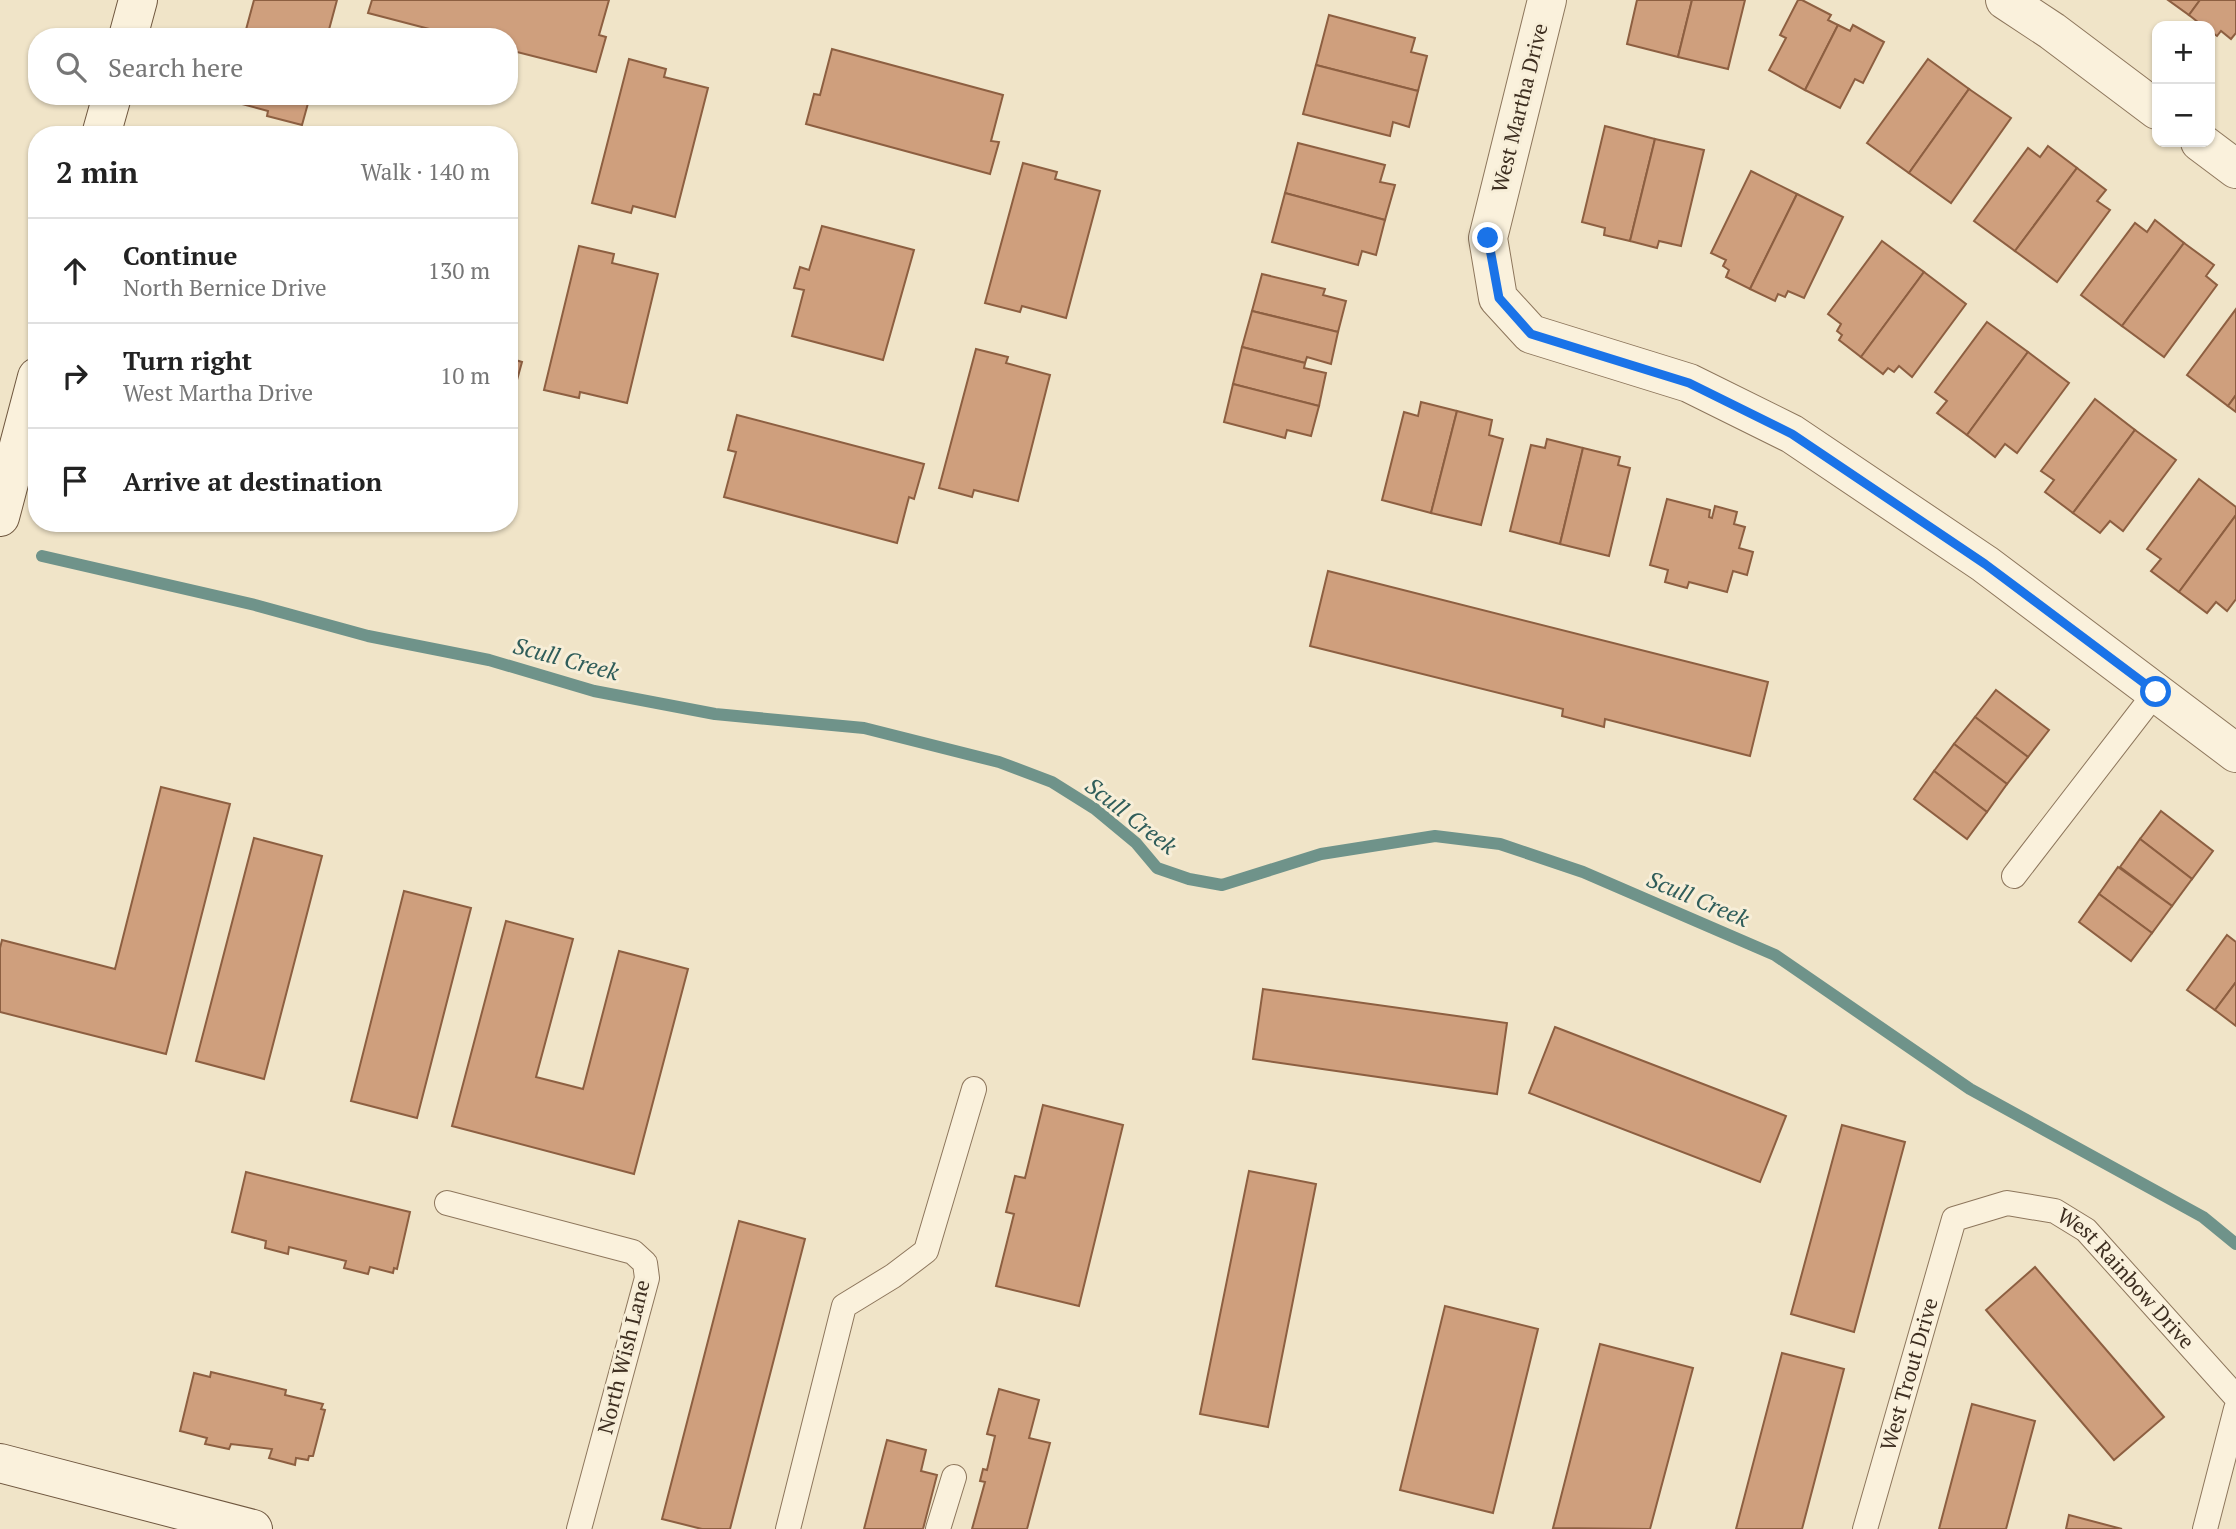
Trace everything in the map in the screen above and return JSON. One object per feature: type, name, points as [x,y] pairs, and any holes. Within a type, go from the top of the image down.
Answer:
[{"type":"street","points":[[130,28],[138,0]]},
{"type":"street","name":"West Martha Drive","points":[[1547,0],[1488,238],[1499,298],[1531,334],[1689,383],[1792,434],[1985,564],[2156,692]]},
{"type":"street","points":[[2004,0],[2152,106]]},
{"type":"street","points":[[104,126],[110,105]]},
{"type":"street","points":[[2207,147],[2236,169]]},
{"type":"street","points":[[0,517],[28,411]]},
{"type":"street","points":[[2156,692],[2236,753]]},
{"type":"street","points":[[0,1463],[248,1529]]},
{"type":"lane","points":[[2014,876],[2156,692]]},
{"type":"lane","points":[[788,1529],[844,1306],[893,1276],[926,1251],[974,1089]]},
{"type":"lane","name":"North Wish Lane","points":[[447,1203],[633,1252],[645,1263],[647,1278],[579,1529]]},
{"type":"lane","name":"West Rainbow Drive","points":[[1954,1219],[2007,1203],[2055,1211],[2086,1230],[2236,1397]]},
{"type":"lane","name":"West Trout Drive","points":[[1865,1529],[1954,1219]]},
{"type":"lane","points":[[2205,1529],[2236,1409]]},
{"type":"lane","points":[[939,1529],[954,1477]]},
{"type":"building","points":[[254,0],[337,0],[329,28],[246,28]]},
{"type":"building","points":[[372,0],[609,0],[599,35],[606,37],[596,72],[518,52],[518,28],[426,28],[368,13]]},
{"type":"building","points":[[1637,0],[1692,0],[1678,57],[1627,44]]},
{"type":"building","points":[[1692,0],[1745,0],[1728,69],[1678,57]]},
{"type":"building","points":[[1798,0],[1831,15],[1828,20],[1838,25],[1805,90],[1769,70],[1786,38],[1780,35]]},
{"type":"building","points":[[2168,0],[2200,0],[2189,15]]},
{"type":"building","points":[[2200,0],[2236,0],[2236,33],[2231,39],[2221,31],[2217,36],[2215,21],[2197,21],[2189,15]]},
{"type":"building","points":[[1329,15],[1415,38],[1411,52],[1427,56],[1418,91],[1316,65]]},
{"type":"building","points":[[1838,25],[1850,31],[1853,25],[1884,42],[1863,83],[1855,79],[1840,108],[1805,90]]},
{"type":"building","points":[[832,49],[1003,95],[991,141],[999,142],[990,174],[806,124],[814,94],[820,95]]},
{"type":"building","points":[[629,59],[666,69],[664,77],[708,88],[675,217],[633,206],[631,213],[592,203]]},
{"type":"building","points":[[1928,59],[1969,89],[1909,173],[1867,143]]},
{"type":"building","points":[[1316,65],[1418,91],[1409,127],[1393,122],[1390,136],[1303,114]]},
{"type":"building","points":[[1969,89],[2011,118],[1951,203],[1909,173]]},
{"type":"building","points":[[246,105],[308,105],[302,125],[267,116],[268,111]]},
{"type":"building","points":[[1605,126],[1655,139],[1630,241],[1604,235],[1605,228],[1582,222]]},
{"type":"building","points":[[1655,139],[1704,150],[1681,246],[1659,241],[1657,248],[1630,241]]},
{"type":"building","points":[[1298,143],[1385,165],[1380,182],[1395,185],[1385,220],[1285,193]]},
{"type":"building","points":[[2048,146],[2077,168],[2015,251],[1974,221],[2028,148],[2040,157]]},
{"type":"building","points":[[1023,163],[1057,172],[1055,179],[1100,191],[1066,318],[1022,306],[1020,312],[985,303]]},
{"type":"building","points":[[2077,168],[2106,190],[2097,201],[2110,210],[2057,282],[2015,251]]},
{"type":"building","points":[[1751,171],[1797,194],[1750,289],[1726,277],[1729,270],[1723,266],[1726,260],[1711,253]]},
{"type":"building","points":[[1285,193],[1385,220],[1376,255],[1362,251],[1358,265],[1272,242]]},
{"type":"building","points":[[1797,194],[1843,217],[1804,298],[1788,291],[1785,297],[1778,294],[1775,301],[1750,289]]},
{"type":"building","points":[[2155,220],[2184,243],[2122,326],[2081,295],[2135,223],[2147,232]]},
{"type":"building","points":[[822,226],[914,250],[883,360],[792,336],[804,290],[794,288],[800,267],[809,270]]},
{"type":"building","points":[[1882,241],[1924,272],[1861,357],[1839,340],[1842,335],[1837,331],[1841,324],[1828,314]]},
{"type":"building","points":[[2184,243],[2214,265],[2206,276],[2217,285],[2164,357],[2122,326]]},
{"type":"building","points":[[579,246],[614,254],[612,263],[658,274],[627,403],[580,392],[579,398],[544,390]]},
{"type":"building","points":[[1924,272],[1966,304],[1912,377],[1899,366],[1894,372],[1888,368],[1883,374],[1861,357]]},
{"type":"building","points":[[1262,274],[1325,289],[1323,295],[1346,301],[1338,332],[1252,311]]},
{"type":"building","points":[[2236,309],[2236,395],[2228,406],[2187,375]]},
{"type":"building","points":[[1252,311],[1338,332],[1331,364],[1307,357],[1305,363],[1242,347]]},
{"type":"building","points":[[1987,322],[2028,352],[1967,435],[1937,413],[1947,401],[1935,392]]},
{"type":"building","points":[[1242,347],[1305,363],[1304,368],[1326,373],[1319,406],[1233,384]]},
{"type":"building","points":[[976,349],[1008,357],[1006,363],[1050,375],[1018,501],[974,490],[972,497],[939,488]]},
{"type":"building","points":[[2028,352],[2069,383],[2017,453],[2005,444],[1995,457],[1967,435]]},
{"type":"building","points":[[518,361],[522,362],[518,376]]},
{"type":"building","points":[[1233,384],[1319,406],[1311,436],[1287,430],[1285,438],[1224,422]]},
{"type":"building","points":[[2236,395],[2236,412],[2228,406]]},
{"type":"building","points":[[2095,399],[2135,430],[2073,513],[2045,492],[2054,480],[2041,471]]},
{"type":"building","points":[[1421,402],[1457,411],[1431,513],[1382,500],[1404,412],[1418,416]]},
{"type":"building","points":[[1457,411],[1492,420],[1489,435],[1503,439],[1481,525],[1431,513]]},
{"type":"building","points":[[737,415],[924,464],[914,499],[909,497],[897,543],[724,497],[736,452],[728,450]]},
{"type":"building","points":[[2135,430],[2176,460],[2123,531],[2110,521],[2100,533],[2073,513]]},
{"type":"building","points":[[1547,439],[1583,448],[1560,544],[1510,531],[1531,445],[1545,448]]},
{"type":"building","points":[[1583,448],[1620,457],[1618,465],[1630,468],[1609,556],[1560,544]]},
{"type":"building","points":[[2199,479],[2236,507],[2236,515],[2179,592],[2151,571],[2161,559],[2147,549]]},
{"type":"building","points":[[1667,499],[1710,510],[1709,517],[1712,518],[1715,506],[1737,512],[1734,524],[1745,527],[1739,548],[1753,552],[1747,575],[1733,571],[1727,592],[1689,582],[1687,588],[1665,582],[1668,570],[1650,565]]},
{"type":"building","points":[[2236,515],[2236,599],[2227,611],[2216,602],[2207,613],[2179,592]]},
{"type":"building","points":[[1328,571],[1768,682],[1750,756],[1605,719],[1604,727],[1562,716],[1563,709],[1310,646]]},
{"type":"building","points":[[1996,690],[2049,730],[2028,757],[1975,717]]},
{"type":"building","points":[[1975,717],[2028,757],[2007,784],[1954,744]]},
{"type":"building","points":[[1954,744],[2007,784],[1987,812],[1934,771]]},
{"type":"building","points":[[1934,771],[1987,812],[1967,839],[1914,799]]},
{"type":"building","points":[[161,787],[230,804],[166,1054],[0,1012],[2,940],[115,969]]},
{"type":"building","points":[[2161,811],[2213,851],[2192,879],[2140,839]]},
{"type":"building","points":[[254,838],[322,856],[264,1079],[196,1061]]},
{"type":"building","points":[[2140,839],[2192,879],[2172,906],[2120,867]]},
{"type":"building","points":[[2118,867],[2172,906],[2152,933],[2099,894]]},
{"type":"building","points":[[404,891],[471,908],[417,1118],[351,1101]]},
{"type":"building","points":[[2099,894],[2152,933],[2131,961],[2079,922]]},
{"type":"building","points":[[506,921],[573,939],[536,1077],[583,1089],[619,951],[688,969],[634,1174],[452,1126]]},
{"type":"building","points":[[2227,935],[2236,942],[2236,982],[2215,1010],[2187,990]]},
{"type":"building","points":[[2236,982],[2236,1026],[2215,1010]]},
{"type":"building","points":[[1263,989],[1507,1023],[1497,1094],[1253,1059]]},
{"type":"building","points":[[1555,1027],[1786,1116],[1760,1182],[1529,1093]]},
{"type":"building","points":[[1043,1105],[1123,1125],[1079,1306],[996,1286],[1014,1214],[1006,1212],[1015,1176],[1025,1178]]},
{"type":"building","points":[[1842,1125],[1905,1142],[1854,1332],[1791,1314]]},
{"type":"building","points":[[1249,1171],[1316,1184],[1268,1427],[1200,1414]]},
{"type":"building","points":[[246,1172],[410,1212],[397,1269],[394,1268],[393,1273],[370,1267],[368,1274],[344,1268],[346,1261],[289,1247],[288,1254],[265,1248],[266,1241],[232,1232]]},
{"type":"building","points":[[739,1221],[805,1239],[730,1529],[702,1529],[662,1519]]},
{"type":"building","points":[[2035,1267],[2164,1417],[2114,1460],[1986,1310]]},
{"type":"building","points":[[1445,1306],[1538,1329],[1493,1513],[1400,1490]]},
{"type":"building","points":[[1600,1344],[1693,1368],[1650,1529],[1553,1528]]},
{"type":"building","points":[[1782,1353],[1844,1369],[1802,1529],[1736,1529]]},
{"type":"building","points":[[211,1372],[286,1390],[285,1395],[323,1404],[321,1409],[325,1410],[313,1456],[309,1456],[308,1460],[296,1458],[295,1465],[269,1458],[272,1449],[231,1444],[229,1449],[205,1444],[207,1438],[180,1431],[194,1373],[210,1377]]},
{"type":"building","points":[[999,1389],[1039,1400],[1029,1438],[1050,1443],[1027,1529],[972,1529],[985,1482],[980,1481],[983,1469],[987,1470],[995,1436],[987,1434]]},
{"type":"building","points":[[1972,1404],[2035,1421],[2006,1529],[1939,1529]]},
{"type":"building","points":[[887,1440],[926,1450],[921,1471],[937,1475],[923,1529],[864,1529]]},
{"type":"building","points":[[2069,1515],[2122,1529],[2066,1529]]},
{"type":"waterway","name":"Scull Creek","points":[[42,556],[255,605],[368,636],[489,660],[594,691],[715,714],[864,728],[999,762],[1052,782],[1095,809],[1136,843],[1157,868],[1189,879],[1222,885],[1321,854],[1435,836],[1500,844],[1583,872],[1775,955],[1970,1089],[2203,1217],[2236,1244]]},
{"type":"route","points":[[1488,238],[1499,298],[1531,334],[1689,383],[1792,434],[1985,564],[2156,692]]}]
